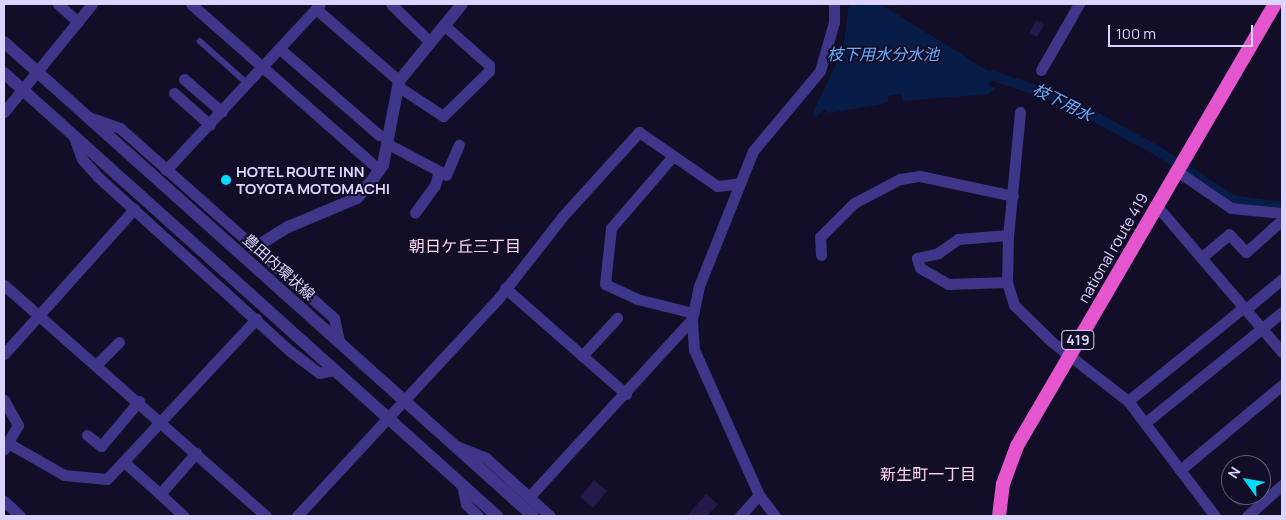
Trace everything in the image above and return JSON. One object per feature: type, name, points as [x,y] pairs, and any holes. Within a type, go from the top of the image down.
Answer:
[{"type":"highway","name":"national route 419","points":[[999,516],[1003,484],[1017,446],[1275,4]]},
{"type":"street","points":[[58,4],[78,22]]},
{"type":"street","points":[[4,112],[92,4]]},
{"type":"street","points":[[191,4],[262,69],[379,170]]},
{"type":"street","points":[[390,4],[430,42]]},
{"type":"street","points":[[254,248],[288,227],[357,198],[379,170],[388,140],[399,84],[430,42],[462,4]]},
{"type":"street","points":[[529,497],[626,394],[692,316],[753,151],[820,71],[834,22],[834,4]]},
{"type":"street","points":[[1041,70],[1079,4]]},
{"type":"street","points":[[166,170],[249,84],[318,6],[399,84],[443,116],[488,71],[488,65],[445,26]]},
{"type":"street","name":"豊田内環状線","points":[[4,42],[406,400],[533,516]]},
{"type":"street","points":[[280,49],[379,135],[445,175]]},
{"type":"street","points":[[4,73],[496,516]]},
{"type":"street","points":[[184,79],[222,112]]},
{"type":"street","points":[[174,93],[210,125]]},
{"type":"street","points":[[1020,112],[1008,235],[1007,282],[1018,311],[1068,356],[1128,401],[1215,516]]},
{"type":"street","points":[[88,117],[111,122],[334,318],[339,342]]},
{"type":"street","points":[[297,516],[390,421],[406,400],[639,132],[717,186],[740,183]]},
{"type":"street","points":[[74,137],[82,159],[134,209],[256,319],[319,373],[335,370]]},
{"type":"street","points":[[415,213],[445,175],[459,145]]},
{"type":"street","points":[[672,156],[611,228],[605,284],[637,298],[692,316]]},
{"type":"street","points":[[1177,171],[1231,208],[1282,213]]},
{"type":"street","points":[[821,256],[820,237],[854,203],[900,179],[920,176],[1013,196]]},
{"type":"street","points":[[1156,205],[1282,352]]},
{"type":"street","points":[[4,354],[134,209]]},
{"type":"street","points":[[198,216],[222,220]]},
{"type":"street","points":[[1202,257],[1228,234],[1246,252],[1282,220]]},
{"type":"street","points":[[1007,282],[948,284],[920,268],[917,258],[938,252],[958,239],[1008,235]]},
{"type":"street","points":[[181,252],[206,255]]},
{"type":"street","points":[[221,268],[228,294]]},
{"type":"street","points":[[1128,401],[1282,279]]},
{"type":"street","points":[[4,285],[41,314],[98,364],[266,516]]},
{"type":"street","points":[[505,288],[626,394]]},
{"type":"street","points":[[1145,423],[1282,312]]},
{"type":"street","points":[[692,316],[694,350],[759,495],[775,516]]},
{"type":"street","points":[[582,356],[617,318]]},
{"type":"street","points":[[4,400],[18,425],[6,446],[76,479],[107,479],[256,319]]},
{"type":"street","points":[[98,364],[119,342]]},
{"type":"street","points":[[1180,470],[1282,385]]},
{"type":"street","points":[[87,435],[101,446],[139,401]]},
{"type":"street","points":[[454,445],[486,458],[550,516]]},
{"type":"street","points":[[160,494],[196,453]]},
{"type":"street","points":[[124,462],[184,516]]},
{"type":"street","points":[[462,485],[466,504],[478,516]]},
{"type":"street","points":[[1247,516],[1282,486]]},
{"type":"street","points":[[740,516],[759,495]]},
{"type":"street","points":[[4,501],[20,516]]},
{"type":"lane","points":[[200,41],[249,84]]},
{"type":"water","name":"枝下用水分水池","points":[[849,4],[880,4],[990,72],[1003,73],[1002,80],[990,80],[989,87],[997,87],[988,94],[903,101],[901,94],[888,96],[888,103],[829,113],[825,109],[816,117],[813,113],[843,49]]},
{"type":"building","points":[[1036,20],[1044,25],[1037,37],[1030,33]]},
{"type":"building","points":[[594,480],[607,491],[593,508],[580,497]]},
{"type":"building","points":[[706,494],[718,504],[707,516],[687,516]]},
{"type":"waterway","name":"枝下用水","points":[[990,75],[1060,98],[1158,151],[1232,200],[1282,207]]},
{"type":"place","name":"HOTEL ROUTE INN TOYOTA MOTOMACHI","points":[[226,180]]},
{"type":"district","name":"朝日ケ丘三丁目","points":[[465,246]]},
{"type":"district","name":"新生町一丁目","points":[[928,474]]}]
